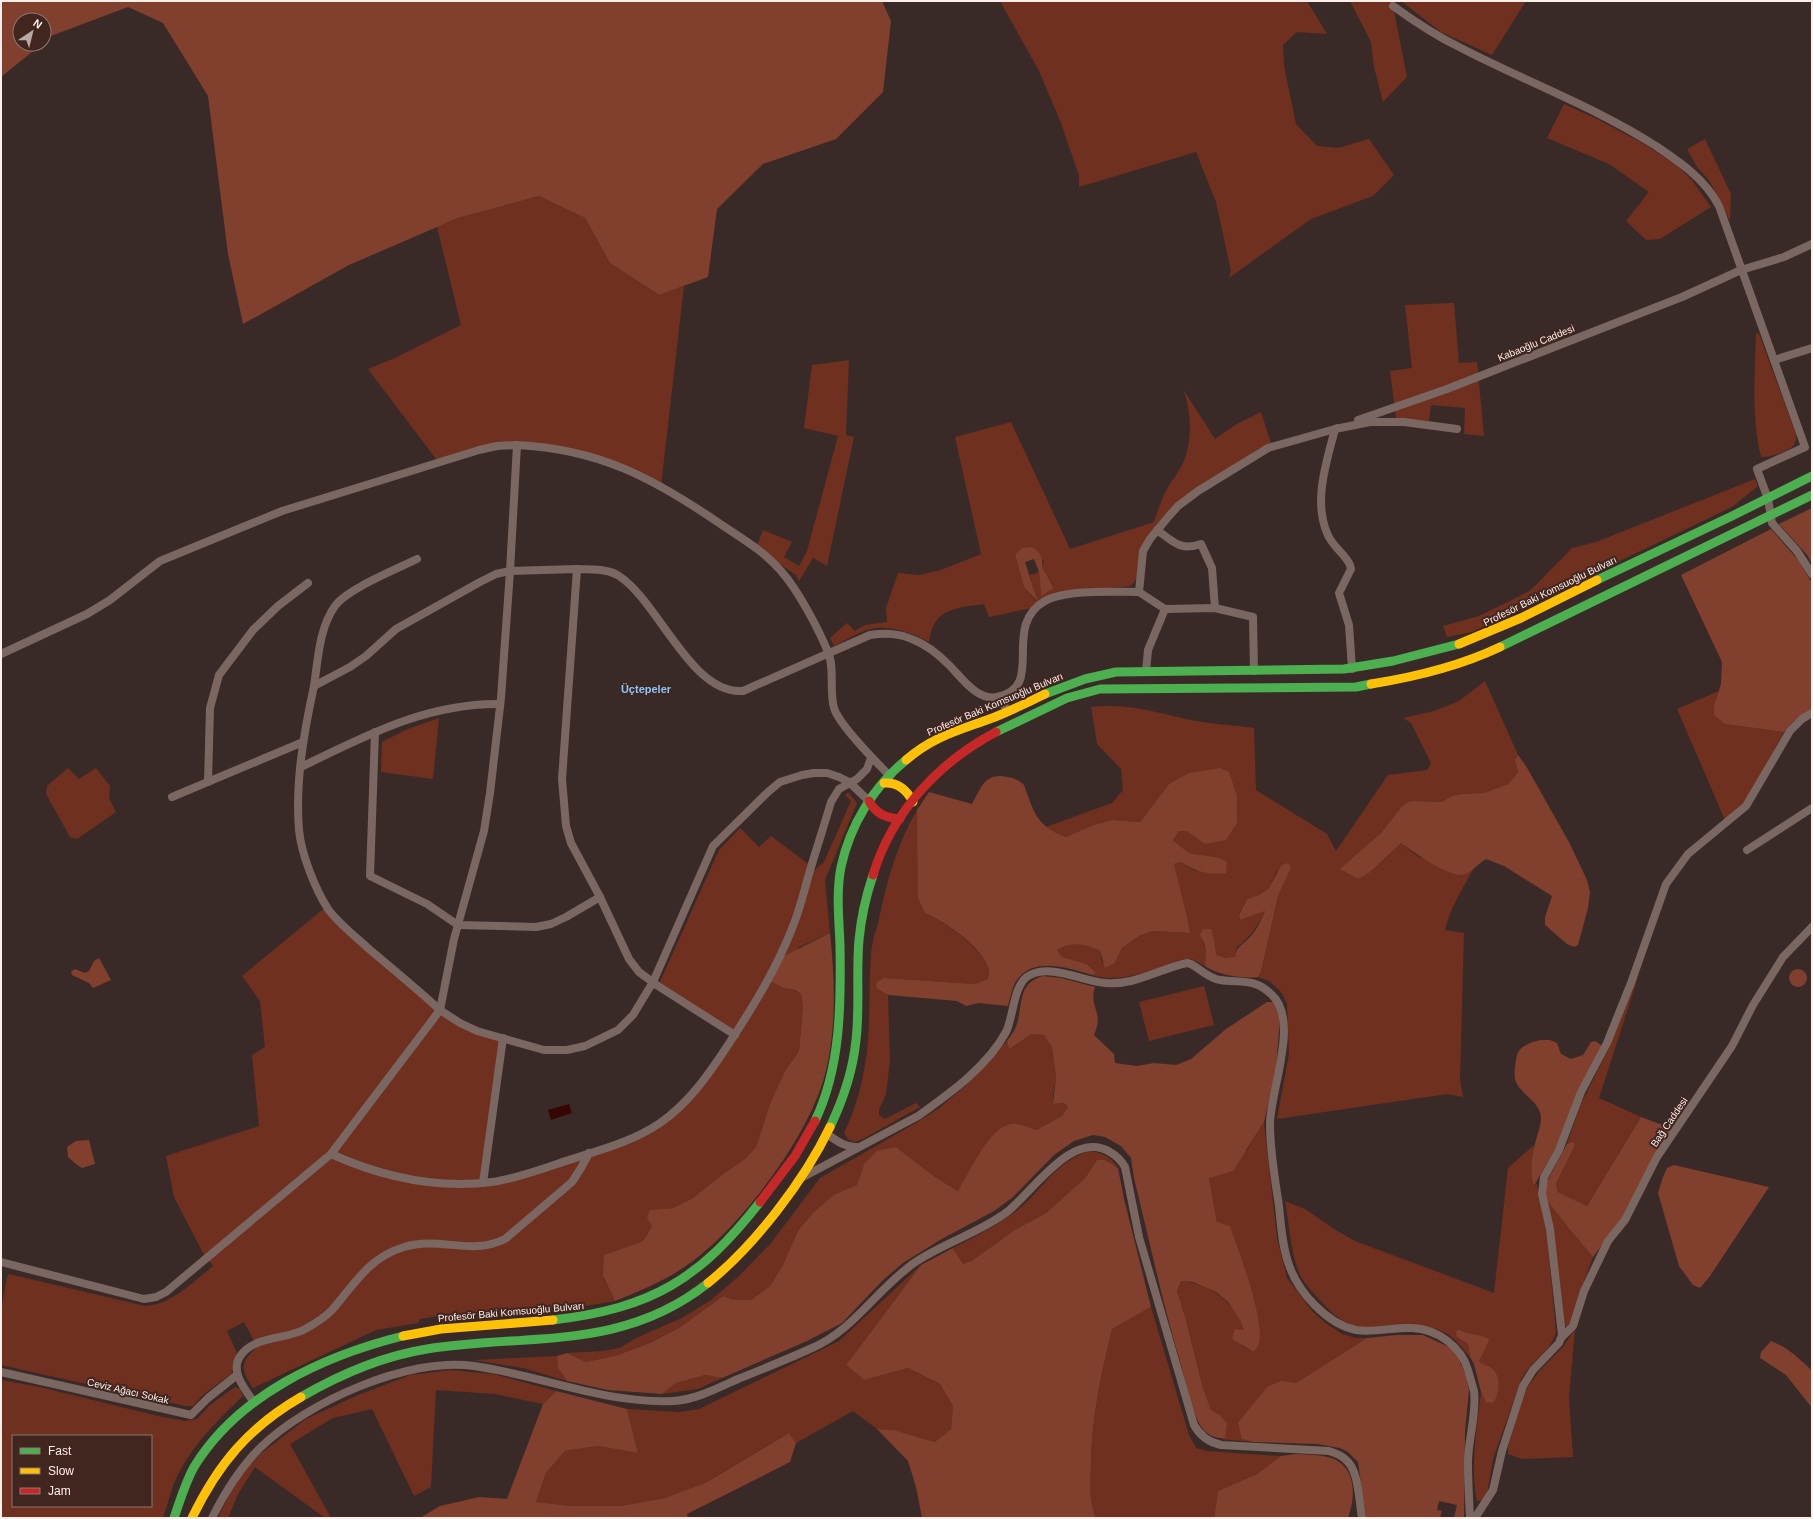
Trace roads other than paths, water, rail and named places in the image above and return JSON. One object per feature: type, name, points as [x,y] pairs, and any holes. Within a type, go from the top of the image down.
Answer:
[{"type":"main road","name":"Profesör Baki Komsuoğlu Bulvarı","points":[[174,1518],[187,1482],[209,1446],[228,1424],[253,1401],[274,1387],[318,1366],[394,1338],[434,1330],[563,1320],[610,1311],[631,1305],[685,1278],[711,1257],[745,1221],[790,1163],[810,1132],[824,1099],[836,1053],[840,1017],[839,880],[849,841],[869,801],[886,779],[905,760],[935,739],[1007,712],[1062,686],[1111,672],[1254,672],[1352,669],[1418,656],[1482,636],[1514,622],[1580,588],[1768,499],[1812,476]]},
{"type":"main road","points":[[192,1518],[209,1483],[231,1453],[265,1421],[294,1399],[349,1372],[416,1351],[452,1346],[583,1336],[634,1323],[667,1310],[690,1298],[734,1261],[758,1235],[800,1179],[818,1152],[844,1092],[856,1046],[857,949],[865,901],[882,850],[900,819],[933,775],[969,747],[1003,728],[1071,696],[1109,687],[1356,688],[1397,680],[1460,663],[1491,651],[1812,496]]},
{"type":"main road","points":[[886,779],[904,788],[910,794],[912,802]]},
{"type":"main road","points":[[869,801],[872,808],[878,814],[891,819],[900,819]]},
{"type":"street","points":[[1393,6],[1417,23],[1464,50],[1621,125],[1680,162],[1705,184],[1713,194],[1719,206],[1805,447],[1757,469],[1768,499],[1770,515],[1775,527],[1797,551],[1812,574]]},
{"type":"street","name":"Kabaoğlu Caddesi","points":[[1335,429],[1455,386],[1682,297],[1741,270],[1784,257],[1812,244]]},
{"type":"street","points":[[1774,360],[1812,348]]},
{"type":"street","points":[[1139,592],[1143,551],[1174,511],[1187,499],[1268,448],[1356,424],[1404,422],[1457,429]]},
{"type":"street","points":[[1335,429],[1322,482],[1322,506],[1323,520],[1328,536],[1335,547],[1345,556],[1351,569],[1340,588],[1339,593],[1349,625],[1352,669]]},
{"type":"street","points":[[1,1262],[144,1299],[156,1297],[166,1292],[331,1154],[440,1010],[458,925],[484,831],[490,793],[500,704],[510,571],[517,445]]},
{"type":"street","points":[[1,654],[87,614],[110,600],[160,561],[274,514],[479,450],[497,446],[538,446],[584,454],[637,473],[688,502],[756,548],[781,572],[804,605],[829,653],[834,708],[839,718],[886,779]]},
{"type":"street","points":[[1158,530],[1173,541],[1186,547],[1201,544],[1212,568],[1216,608]]},
{"type":"street","points":[[417,559],[345,596],[334,606],[323,632],[303,742],[299,830],[306,860],[317,887],[329,909],[346,928],[440,1010],[460,1023],[476,1031],[544,1050],[567,1050],[586,1046],[618,1030],[633,1015],[653,982],[713,846],[768,792],[780,782],[802,775],[814,773],[828,774],[849,782],[869,801]]},
{"type":"street","points":[[577,569],[562,779],[563,806],[566,826],[571,843],[600,897],[629,959],[639,972],[735,1035]]},
{"type":"street","points":[[314,686],[350,667],[366,656],[396,629],[496,574],[510,571],[577,569],[609,571],[630,584],[695,668],[720,687],[732,692],[743,691],[870,635],[894,634],[916,640],[936,654],[979,694],[987,698],[1010,694],[1020,682],[1023,673],[1023,632],[1031,616],[1044,601],[1064,596],[1092,593],[1139,592],[1165,609],[1216,608],[1253,617],[1254,672]]},
{"type":"street","points":[[208,782],[210,708],[219,675],[253,630],[278,606],[308,583]]},
{"type":"street","points":[[1146,671],[1148,650],[1165,609]]},
{"type":"street","points":[[1001,696],[1007,712]]},
{"type":"street","points":[[301,767],[375,732],[429,712],[477,704],[500,704]]},
{"type":"street","points":[[1561,1338],[1562,1330],[1550,1229],[1542,1194],[1544,1177],[1559,1150],[1581,1092],[1607,1044],[1631,983],[1666,884],[1688,854],[1746,806],[1790,731],[1802,719],[1812,713]]},
{"type":"street","points":[[375,732],[370,876],[427,904],[458,925],[536,927],[551,924],[566,917],[600,897]]},
{"type":"street","points":[[172,797],[303,742]]},
{"type":"street","points":[[331,1154],[380,1172],[427,1183],[453,1185],[492,1182],[530,1173],[611,1147],[635,1137],[672,1114],[699,1086],[750,1013],[768,980],[793,926],[831,802],[839,789],[849,782],[857,779],[867,769],[871,758]]},
{"type":"street","points":[[1747,850],[1812,808]]},
{"type":"street","name":"Bağ Caddesi","points":[[1475,1518],[1493,1490],[1502,1451],[1524,1386],[1533,1370],[1553,1351],[1561,1338],[1573,1326],[1584,1291],[1608,1241],[1625,1220],[1636,1202],[1657,1157],[1732,1046],[1753,1005],[1783,957],[1812,927]]},
{"type":"street","points":[[800,1179],[918,1116],[935,1104],[974,1071],[991,1053],[1007,1030],[1020,984],[1028,976],[1035,973],[1051,972],[1095,982],[1115,984],[1130,982],[1187,963],[1215,979],[1248,981],[1263,987],[1277,999],[1283,1012],[1282,1056],[1272,1103],[1270,1122],[1274,1171],[1288,1265],[1294,1278],[1310,1298],[1336,1322],[1356,1330],[1412,1328],[1423,1330],[1446,1339],[1456,1347],[1463,1357],[1474,1392],[1468,1461],[1470,1518]]},
{"type":"street","points":[[483,1183],[503,1038]]},
{"type":"street","points":[[827,1134],[846,1146],[851,1148],[858,1147]]},
{"type":"street","points":[[212,1518],[238,1472],[274,1435],[306,1413],[326,1403],[364,1385],[404,1372],[436,1365],[470,1365],[512,1372],[599,1395],[634,1399],[675,1401],[691,1398],[815,1347],[838,1334],[890,1284],[914,1264],[1000,1217],[1014,1207],[1063,1159],[1072,1153],[1090,1147],[1098,1147],[1107,1150],[1122,1161],[1125,1167],[1139,1237],[1192,1418],[1198,1432],[1212,1443],[1221,1445],[1322,1451],[1338,1454],[1346,1459],[1354,1471],[1362,1518]]},
{"type":"street","points":[[253,1401],[237,1375],[238,1359],[245,1350],[256,1343],[302,1331],[318,1321],[331,1310],[367,1268],[403,1248],[419,1244],[481,1247],[494,1245],[505,1239],[572,1182],[589,1153]]},
{"type":"street","name":"Ceviz Ağacı Sokak","points":[[1,1372],[192,1415],[208,1398],[237,1375]]},
{"type":"district","name":"Üçtepeler","points":[[646,689]]}]
